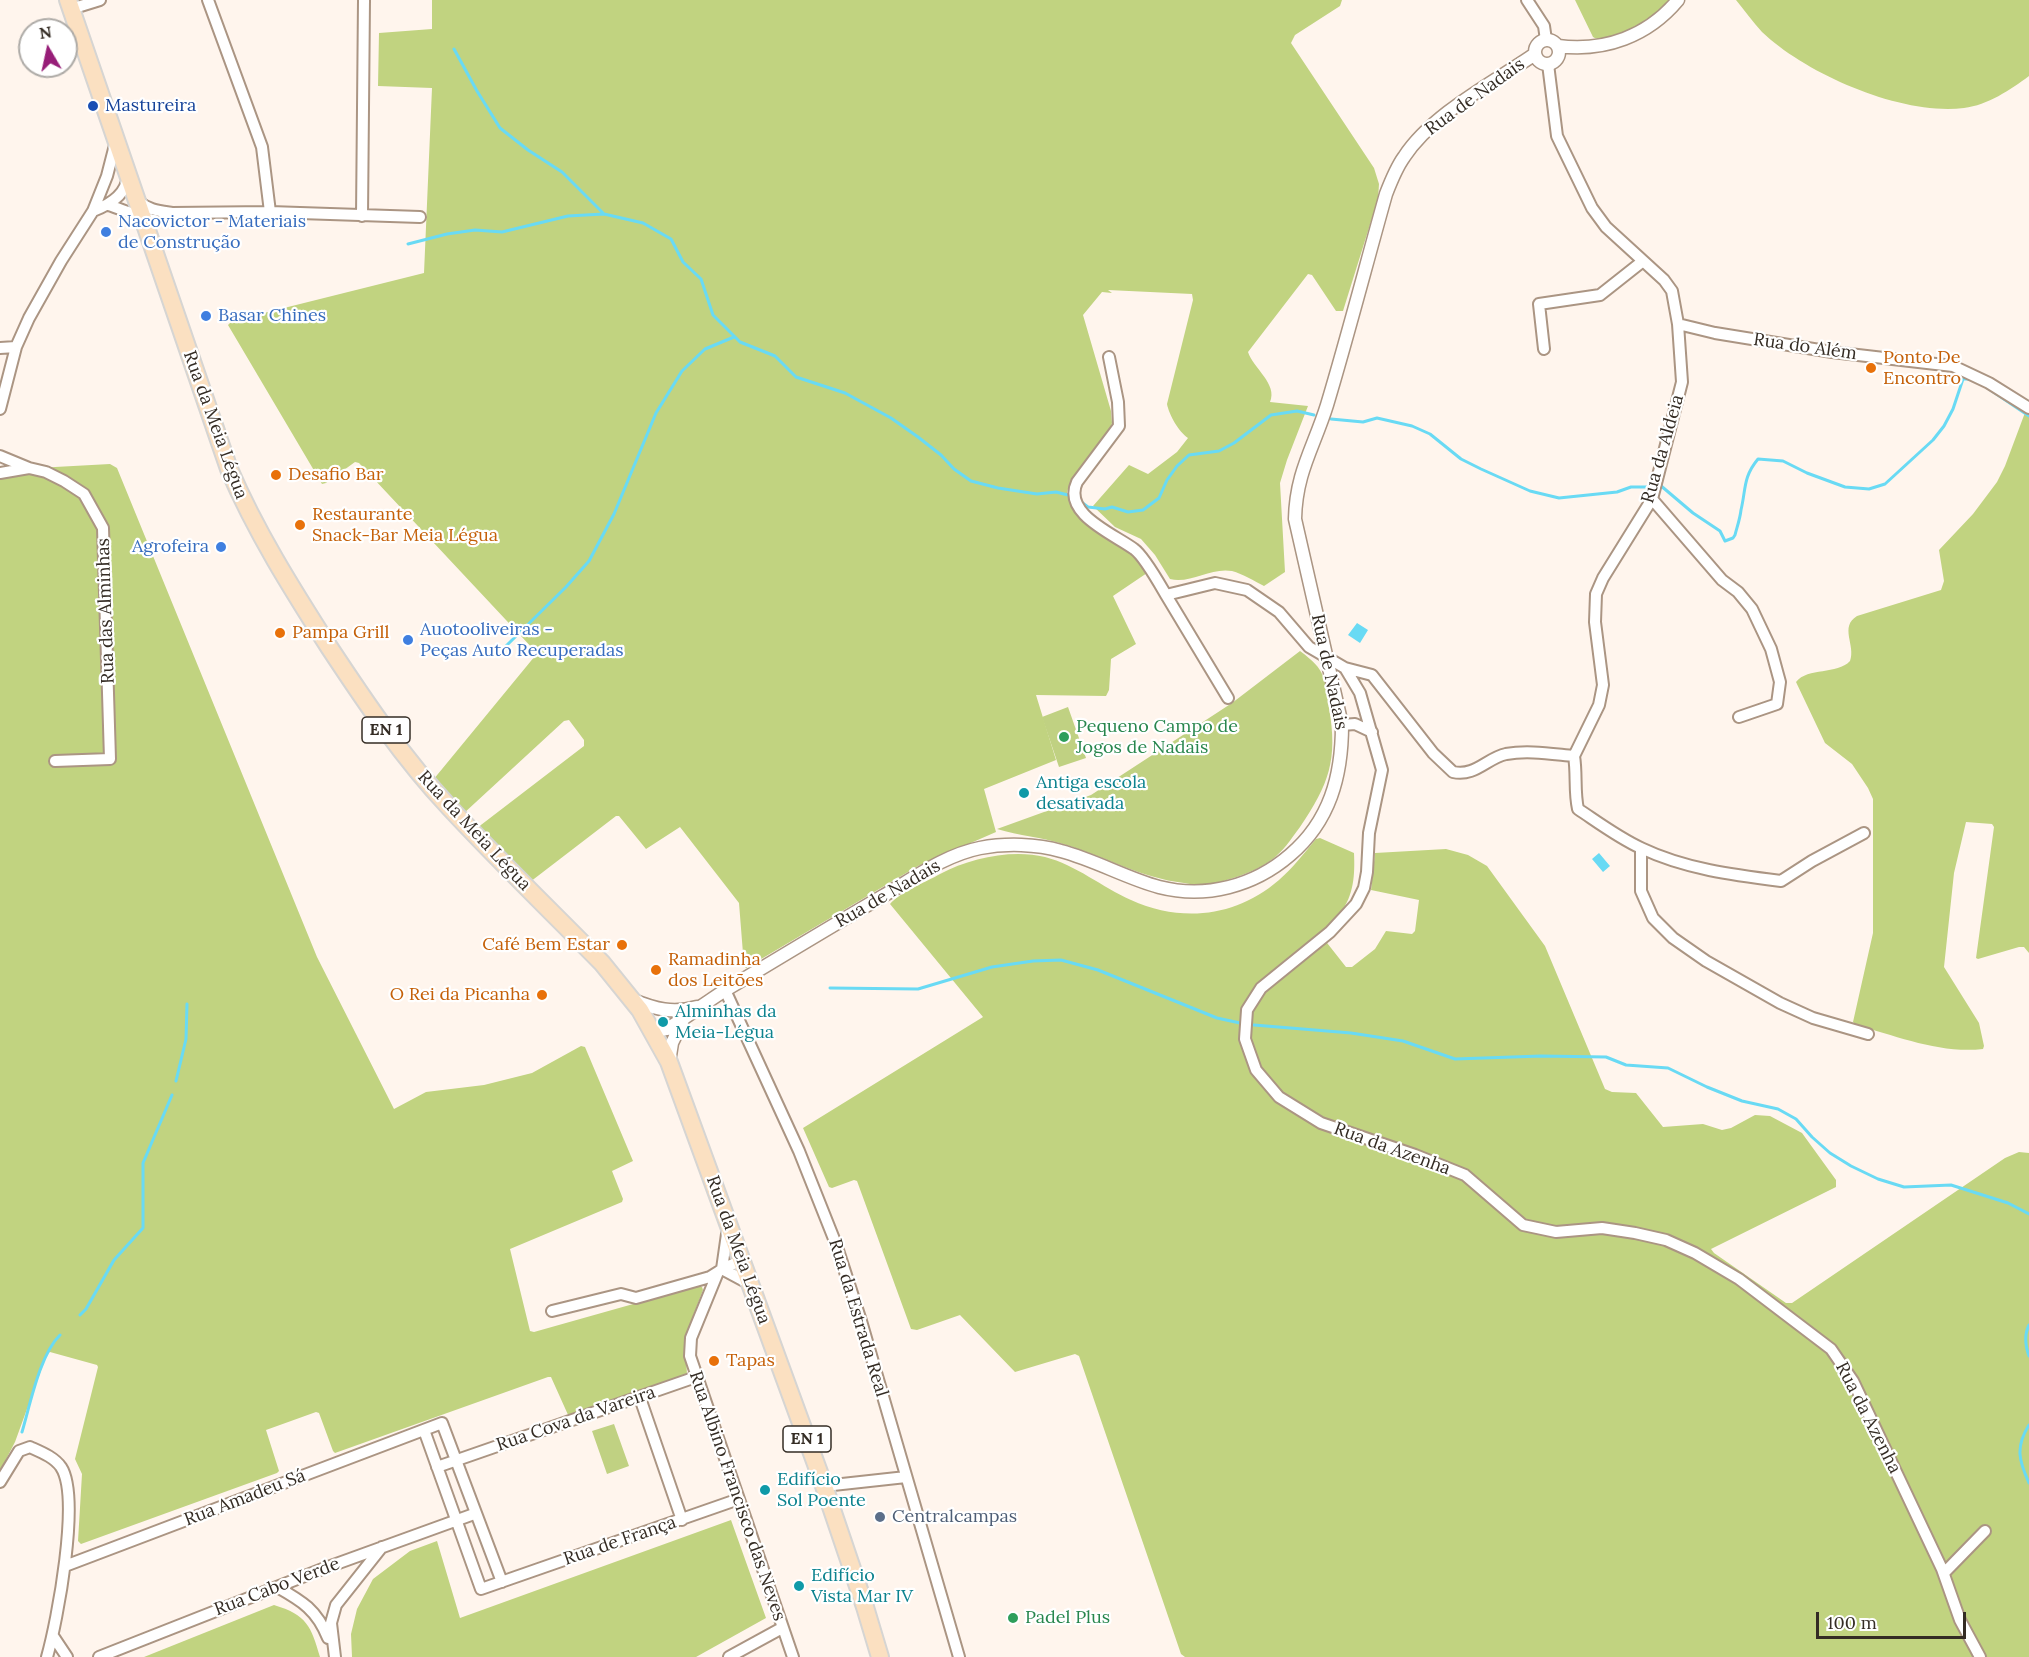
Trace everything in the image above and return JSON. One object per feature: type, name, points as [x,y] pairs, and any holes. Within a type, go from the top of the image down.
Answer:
[{"type":"main road","name":"Rua da Meia Légua","points":[[70,4],[131,186],[149,218],[151,243],[210,416],[241,498],[274,559],[315,625],[395,744],[448,806],[602,963],[633,1000],[669,1062],[825,1486],[866,1607],[879,1656]]},
{"type":"street","points":[[70,4],[100,0]]},
{"type":"street","points":[[208,0],[262,147],[270,212]]},
{"type":"street","points":[[362,216],[364,0]]},
{"type":"street","points":[[1527,0],[1544,26],[1546,40]]},
{"type":"street","points":[[1558,46],[1558,57],[1548,64],[1541,63],[1535,54],[1539,43],[1546,40],[1558,46],[1567,47],[1611,43],[1632,36],[1650,27],[1678,0]]},
{"type":"street","name":"Rua de Nadais","points":[[649,1025],[658,1030],[667,1029],[680,1015],[701,1006],[799,945],[939,863],[980,848],[1015,845],[1061,851],[1159,887],[1187,891],[1218,890],[1244,883],[1273,870],[1299,848],[1326,809],[1338,779],[1342,751],[1342,725],[1296,519],[1296,496],[1302,472],[1326,408],[1386,194],[1399,165],[1418,138],[1435,123],[1535,54]]},
{"type":"street","name":"Rua da Aldeia","points":[[1548,64],[1557,136],[1592,208],[1606,227],[1664,280],[1672,291],[1678,324],[1682,382],[1652,499],[1603,578],[1596,594],[1594,622],[1603,685],[1599,705],[1574,756]]},
{"type":"street","points":[[0,409],[16,347],[61,261],[93,211],[112,160],[116,139]]},
{"type":"street","points":[[101,189],[114,181],[131,186]]},
{"type":"street","points":[[93,211],[108,205],[131,186]]},
{"type":"street","points":[[108,205],[149,218],[172,213],[270,212],[420,218]]},
{"type":"street","points":[[1544,349],[1539,304],[1600,296],[1643,261]]},
{"type":"street","name":"Rua do Além","points":[[1678,324],[1715,333],[1832,352],[1953,366],[1989,383],[2029,408]]},
{"type":"street","points":[[0,348],[16,347]]},
{"type":"street","points":[[1110,357],[1118,402],[1119,426],[1077,482],[1073,490],[1074,501],[1103,529],[1136,550],[1228,698]]},
{"type":"street","name":"Rua das Alminhas","points":[[0,456],[29,468],[46,472],[64,481],[84,495],[103,528],[110,759],[55,761]]},
{"type":"street","name":"Rua das Alminhas","points":[[0,473],[29,468]]},
{"type":"street","points":[[1652,499],[1722,580],[1738,592],[1752,609],[1771,649],[1780,682],[1777,704],[1738,717]]},
{"type":"street","points":[[1166,595],[1215,583],[1247,590],[1279,612],[1309,647],[1345,668],[1372,675],[1433,753],[1453,772],[1470,773],[1505,754],[1574,756],[1577,775],[1575,796],[1578,809],[1614,834],[1669,860],[1716,872],[1781,881],[1864,833]]},
{"type":"street","name":"Rua da Azenha","points":[[1345,668],[1360,693],[1382,770],[1369,833],[1364,888],[1356,904],[1344,919],[1261,988],[1247,1010],[1245,1039],[1256,1070],[1279,1097],[1321,1123],[1415,1155],[1465,1175],[1523,1225],[1556,1232],[1602,1228],[1666,1240],[1695,1253],[1739,1279],[1831,1349],[1853,1381],[1944,1573],[1960,1620],[1980,1657]]},
{"type":"street","points":[[1342,725],[1355,724],[1372,732]]},
{"type":"street","points":[[1641,848],[1641,891],[1653,918],[1673,938],[1706,961],[1780,1003],[1813,1017],[1868,1034]]},
{"type":"street","name":"Rua da Estrada Real","points":[[725,990],[799,1151],[836,1244],[959,1657]]},
{"type":"street","name":"Rua de Nadais","points":[[633,1000],[653,1009],[680,1015]]},
{"type":"street","points":[[669,1062],[680,1015]]},
{"type":"street","name":"Rua Albino Francisco das Neves","points":[[729,1224],[721,1266],[691,1338],[690,1356],[793,1657]]},
{"type":"street","points":[[552,1311],[621,1294],[636,1298],[710,1277],[721,1266],[740,1256]]},
{"type":"street","points":[[721,1266],[750,1284]]},
{"type":"street","name":"Rua Cova da Vareira","points":[[437,1467],[696,1377]]},
{"type":"street","points":[[640,1398],[682,1520]]},
{"type":"street","points":[[456,1519],[424,1430],[442,1423],[474,1514],[502,1582]]},
{"type":"street","name":"Rua Amadeu Sá","points":[[65,1566],[424,1430]]},
{"type":"street","points":[[0,1482],[19,1451],[30,1446],[48,1455],[61,1467],[66,1481],[68,1497],[65,1566],[53,1636],[47,1657]]},
{"type":"street","points":[[825,1486],[906,1477]]},
{"type":"street","name":"Rua de França","points":[[456,1519],[481,1589],[739,1499]]},
{"type":"street","name":"Rua Cabo Verde","points":[[99,1657],[277,1587],[474,1514]]},
{"type":"street","points":[[1944,1573],[1985,1532]]},
{"type":"street","points":[[334,1655],[331,1623],[336,1605],[382,1547]]},
{"type":"street","points":[[277,1587],[311,1609],[323,1624],[334,1655]]},
{"type":"street","points":[[729,1657],[782,1628]]},
{"type":"street","points":[[53,1636],[67,1657]]},
{"type":"green space","points":[[432,0],[1342,0],[1340,6],[1295,35],[1291,43],[1374,168],[1379,184],[1378,199],[1343,311],[1336,311],[1312,275],[1308,274],[1248,352],[1268,382],[1272,395],[1270,402],[1308,406],[1280,483],[1285,572],[1264,586],[1240,574],[1224,570],[1186,579],[1170,579],[1155,555],[1141,539],[1115,527],[1093,506],[1129,465],[1148,474],[1177,452],[1188,438],[1175,423],[1167,404],[1193,300],[1192,294],[1108,290],[1112,293],[1102,292],[1083,315],[1111,411],[1112,423],[1110,430],[1069,485],[1067,493],[1076,511],[1133,551],[1147,573],[1113,596],[1136,644],[1111,659],[1109,690],[1106,696],[1036,695],[1056,760],[984,789],[996,832],[918,866],[746,968],[739,903],[680,827],[646,849],[619,816],[616,816],[530,882],[477,828],[584,746],[584,740],[569,720],[564,721],[463,814],[433,780],[535,656],[535,651],[359,463],[355,462],[322,484],[228,325],[232,321],[424,273],[432,88],[378,86],[379,33],[432,29]]},
{"type":"green space","points":[[1575,0],[1670,0],[1634,29],[1622,35],[1601,39],[1593,37]]},
{"type":"green space","points":[[1736,0],[2029,0],[2029,76],[1990,100],[1964,108],[1939,109],[1884,99],[1829,77],[1803,63],[1762,32]]},
{"type":"green space","points":[[2026,410],[2029,411],[2029,953],[2024,947],[2019,947],[1976,958],[1994,827],[1992,824],[1966,822],[1954,873],[1944,967],[1979,1023],[1984,1046],[1983,1049],[1967,1050],[1935,1047],[1856,1025],[1853,1022],[1873,933],[1873,799],[1852,764],[1825,743],[1796,682],[1808,674],[1838,668],[1850,661],[1848,631],[1852,620],[1857,616],[1941,590],[1944,581],[1939,550],[1973,514],[1997,482]]},
{"type":"green space","points":[[110,464],[117,468],[317,957],[394,1109],[426,1092],[484,1085],[532,1073],[581,1046],[585,1047],[633,1161],[612,1171],[623,1199],[622,1202],[510,1249],[530,1331],[534,1332],[697,1286],[702,1287],[703,1290],[685,1337],[687,1375],[569,1417],[551,1377],[548,1377],[335,1453],[319,1413],[316,1412],[266,1430],[279,1471],[277,1473],[81,1544],[78,1541],[82,1474],[75,1459],[97,1365],[50,1352],[47,1354],[15,1442],[0,1471],[0,470]]},
{"type":"green space","points":[[1300,651],[1320,670],[1325,682],[1332,726],[1329,771],[1318,798],[1300,827],[1283,849],[1263,865],[1248,873],[1222,881],[1195,885],[1153,876],[1055,842],[997,829],[1091,795],[1232,703]]},
{"type":"green space","name":"Pequeno Campo de Jogos de Nadais","points":[[1068,707],[1086,758],[1059,767],[1042,717]]},
{"type":"green space","points":[[1320,838],[1354,853],[1354,877],[1351,892],[1338,916],[1320,934],[1346,967],[1352,967],[1375,949],[1386,931],[1412,934],[1415,931],[1419,900],[1371,890],[1375,853],[1446,849],[1468,855],[1487,866],[1545,946],[1605,1089],[1612,1092],[1636,1093],[1663,1127],[1703,1124],[1722,1130],[1731,1128],[1755,1115],[1770,1116],[1802,1133],[1836,1180],[1836,1187],[1711,1249],[1786,1303],[1792,1303],[2005,1158],[2019,1152],[2029,1153],[2029,1657],[1185,1657],[1181,1654],[1079,1356],[1075,1354],[1015,1372],[960,1315],[917,1330],[911,1329],[857,1181],[829,1187],[803,1128],[983,1017],[890,904],[906,892],[964,863],[991,856],[1019,854],[1045,857],[1067,865],[1120,895],[1150,907],[1189,914],[1208,912],[1227,909],[1262,892],[1279,880],[1316,839]]},
{"type":"green space","points":[[614,1424],[629,1466],[607,1474],[592,1431]]},
{"type":"green space","points":[[731,1520],[766,1618],[696,1657],[352,1657],[351,1634],[357,1609],[373,1579],[410,1551],[437,1541],[460,1618]]},
{"type":"green space","points":[[274,1605],[294,1613],[306,1623],[314,1637],[320,1657],[144,1657]]},
{"type":"water","points":[[1357,623],[1368,630],[1360,643],[1348,635]]},
{"type":"water","points":[[1599,853],[1610,866],[1603,872],[1592,859]]},
{"type":"waterway","points":[[454,49],[500,128],[562,172],[604,214]]},
{"type":"waterway","points":[[408,244],[447,234],[475,230],[502,232],[568,216],[604,214],[643,223],[671,239],[683,262],[701,279],[713,315],[740,342],[775,356],[796,377],[845,393],[891,418],[941,455],[954,469],[971,481],[1037,494],[1056,492],[1072,496]]},
{"type":"waterway","points":[[506,646],[589,561],[614,514],[656,413],[682,371],[705,349],[734,337]]},
{"type":"waterway","points":[[1660,485],[1693,513],[1720,531],[1725,541],[1735,535],[1747,478],[1758,459],[1783,461],[1845,487],[1869,489],[1885,484],[1933,440],[1953,409],[1963,379],[1969,379]]},
{"type":"waterway","points":[[1986,387],[2029,416]]},
{"type":"waterway","points":[[1080,501],[1088,507],[1105,509],[1112,507],[1128,512],[1143,510],[1159,498],[1167,480],[1189,455],[1219,451],[1234,443],[1271,415],[1297,411],[1314,415]]},
{"type":"waterway","points":[[1331,419],[1363,422],[1377,418],[1412,426],[1430,434],[1461,459],[1481,469],[1530,491],[1559,498],[1617,492],[1631,487],[1651,487]]},
{"type":"waterway","points":[[830,988],[918,989],[992,967],[1033,961],[1061,960],[1098,970],[1217,1018],[1240,1023]]},
{"type":"waterway","points":[[176,1081],[186,1039],[187,1004]]},
{"type":"waterway","points":[[1254,1025],[1351,1033],[1403,1041],[1455,1059],[1541,1056],[1606,1057],[1626,1065],[1668,1068],[1742,1101],[1778,1109],[1796,1119],[1830,1153],[1878,1179],[1904,1187],[1951,1185],[2008,1203],[2029,1214]]},
{"type":"waterway","points":[[80,1315],[86,1309],[114,1260],[143,1228],[143,1163],[172,1095]]},
{"type":"waterway","points":[[2029,1325],[2026,1333],[2029,1356]]},
{"type":"waterway","points":[[22,1432],[41,1367],[60,1335]]},
{"type":"waterway","points":[[2029,1425],[2020,1447],[2021,1461],[2029,1483]]},
{"type":"place","name":"Mastureira","points":[[93,106]]},
{"type":"place","name":"Nacovictor - Materiais de Construção","points":[[106,232]]},
{"type":"place","name":"Basar Chines","points":[[206,316]]},
{"type":"place","name":"Ponto De Encontro","points":[[1871,368]]},
{"type":"place","name":"Desafio Bar","points":[[276,475]]},
{"type":"place","name":"Restaurante Snack-Bar Meia Légua","points":[[300,525]]},
{"type":"place","name":"Agrofeira","points":[[221,547]]},
{"type":"place","name":"Pampa Grill","points":[[280,633]]},
{"type":"place","name":"Auotooliveiras - Peças Auto Recuperadas","points":[[408,640]]},
{"type":"place","name":"Pequeno Campo de Jogos de Nadais","points":[[1064,737]]},
{"type":"place","name":"Antiga escola desativada","points":[[1024,793]]},
{"type":"place","name":"Café Bem Estar","points":[[622,945]]},
{"type":"place","name":"Ramadinha dos Leitões","points":[[656,970]]},
{"type":"place","name":"O Rei da Picanha","points":[[542,995]]},
{"type":"place","name":"Alminhas da Meia-Légua","points":[[663,1022]]},
{"type":"place","name":"Tapas","points":[[714,1361]]},
{"type":"place","name":"Edifício Sol Poente","points":[[765,1490]]},
{"type":"place","name":"Centralcampas","points":[[880,1517]]},
{"type":"place","name":"Edifício Vista Mar IV","points":[[799,1586]]},
{"type":"place","name":"Padel Plus","points":[[1013,1618]]}]
